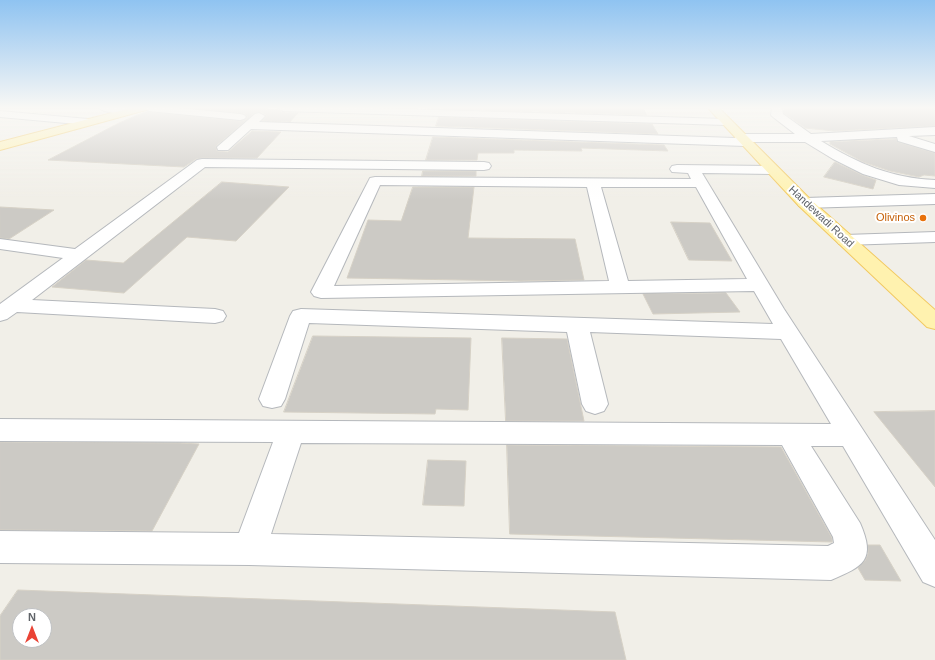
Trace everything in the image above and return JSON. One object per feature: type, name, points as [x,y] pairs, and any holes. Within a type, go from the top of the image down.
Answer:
[{"type":"main road","points":[[0,146],[26,139]]},
{"type":"main road","name":"Handewadi Road","points":[[743,140],[805,203],[935,322]]},
{"type":"street","points":[[223,146],[229,139]]},
{"type":"street","points":[[711,139],[782,139]]},
{"type":"street","points":[[809,139],[839,158],[872,173],[894,179],[935,184]]},
{"type":"street","points":[[905,139],[934,148]]},
{"type":"street","points":[[6,310],[202,162],[495,166]]},
{"type":"street","points":[[661,169],[697,176],[788,332],[935,570]]},
{"type":"street","points":[[760,285],[320,292],[375,181],[593,183],[772,170]]},
{"type":"street","points":[[593,183],[620,287]]},
{"type":"street","points":[[805,203],[935,199]]},
{"type":"street","points":[[845,240],[935,237]]},
{"type":"street","points":[[0,244],[78,255]]},
{"type":"street","points":[[6,310],[215,316]]},
{"type":"street","points":[[272,399],[301,316],[788,332]]},
{"type":"street","points":[[577,325],[595,404]]},
{"type":"street","points":[[0,430],[852,435]]},
{"type":"street","points":[[248,549],[291,432]]},
{"type":"street","points":[[0,547],[248,549],[831,563],[852,551],[849,534],[790,435]]},
{"type":"building","points":[[89,139],[225,139],[216,146],[217,151],[228,152],[243,139],[275,139],[257,158],[202,158],[196,159],[184,167],[48,160]]},
{"type":"building","points":[[432,139],[485,139],[664,145],[668,151],[581,148],[582,151],[514,150],[514,153],[478,153],[477,160],[426,160]]},
{"type":"building","points":[[896,139],[898,142],[935,153],[935,176],[924,175],[919,177],[890,171],[863,162],[830,144],[830,142]]},
{"type":"building","points":[[835,162],[876,180],[873,189],[824,177]]},
{"type":"building","points":[[423,171],[476,171],[476,176],[422,176]]},
{"type":"building","points":[[222,182],[289,187],[236,241],[187,237],[124,293],[52,287],[86,260],[123,263]]},
{"type":"building","points":[[413,187],[474,187],[468,238],[575,239],[584,280],[521,281],[347,278],[368,220],[401,221]]},
{"type":"building","points":[[0,207],[54,210],[9,239],[0,238]]},
{"type":"building","points":[[671,222],[710,223],[732,261],[689,260]]},
{"type":"building","points":[[726,293],[740,312],[653,314],[643,294]]},
{"type":"building","points":[[313,336],[471,338],[468,410],[436,409],[435,414],[284,412]]},
{"type":"building","points":[[502,338],[567,339],[584,421],[506,421]]},
{"type":"building","points":[[935,411],[935,487],[874,412]]},
{"type":"building","points":[[0,442],[199,444],[152,531],[0,530]]},
{"type":"building","points":[[507,445],[781,447],[832,538],[832,542],[510,534]]},
{"type":"building","points":[[428,460],[466,461],[464,506],[423,505]]},
{"type":"building","points":[[868,545],[880,545],[901,581],[865,580],[858,568],[865,561],[868,554]]},
{"type":"building","points":[[18,590],[615,612],[626,660],[0,660],[0,616]]},
{"type":"place","name":"Olivinos","points":[[923,218]]}]
